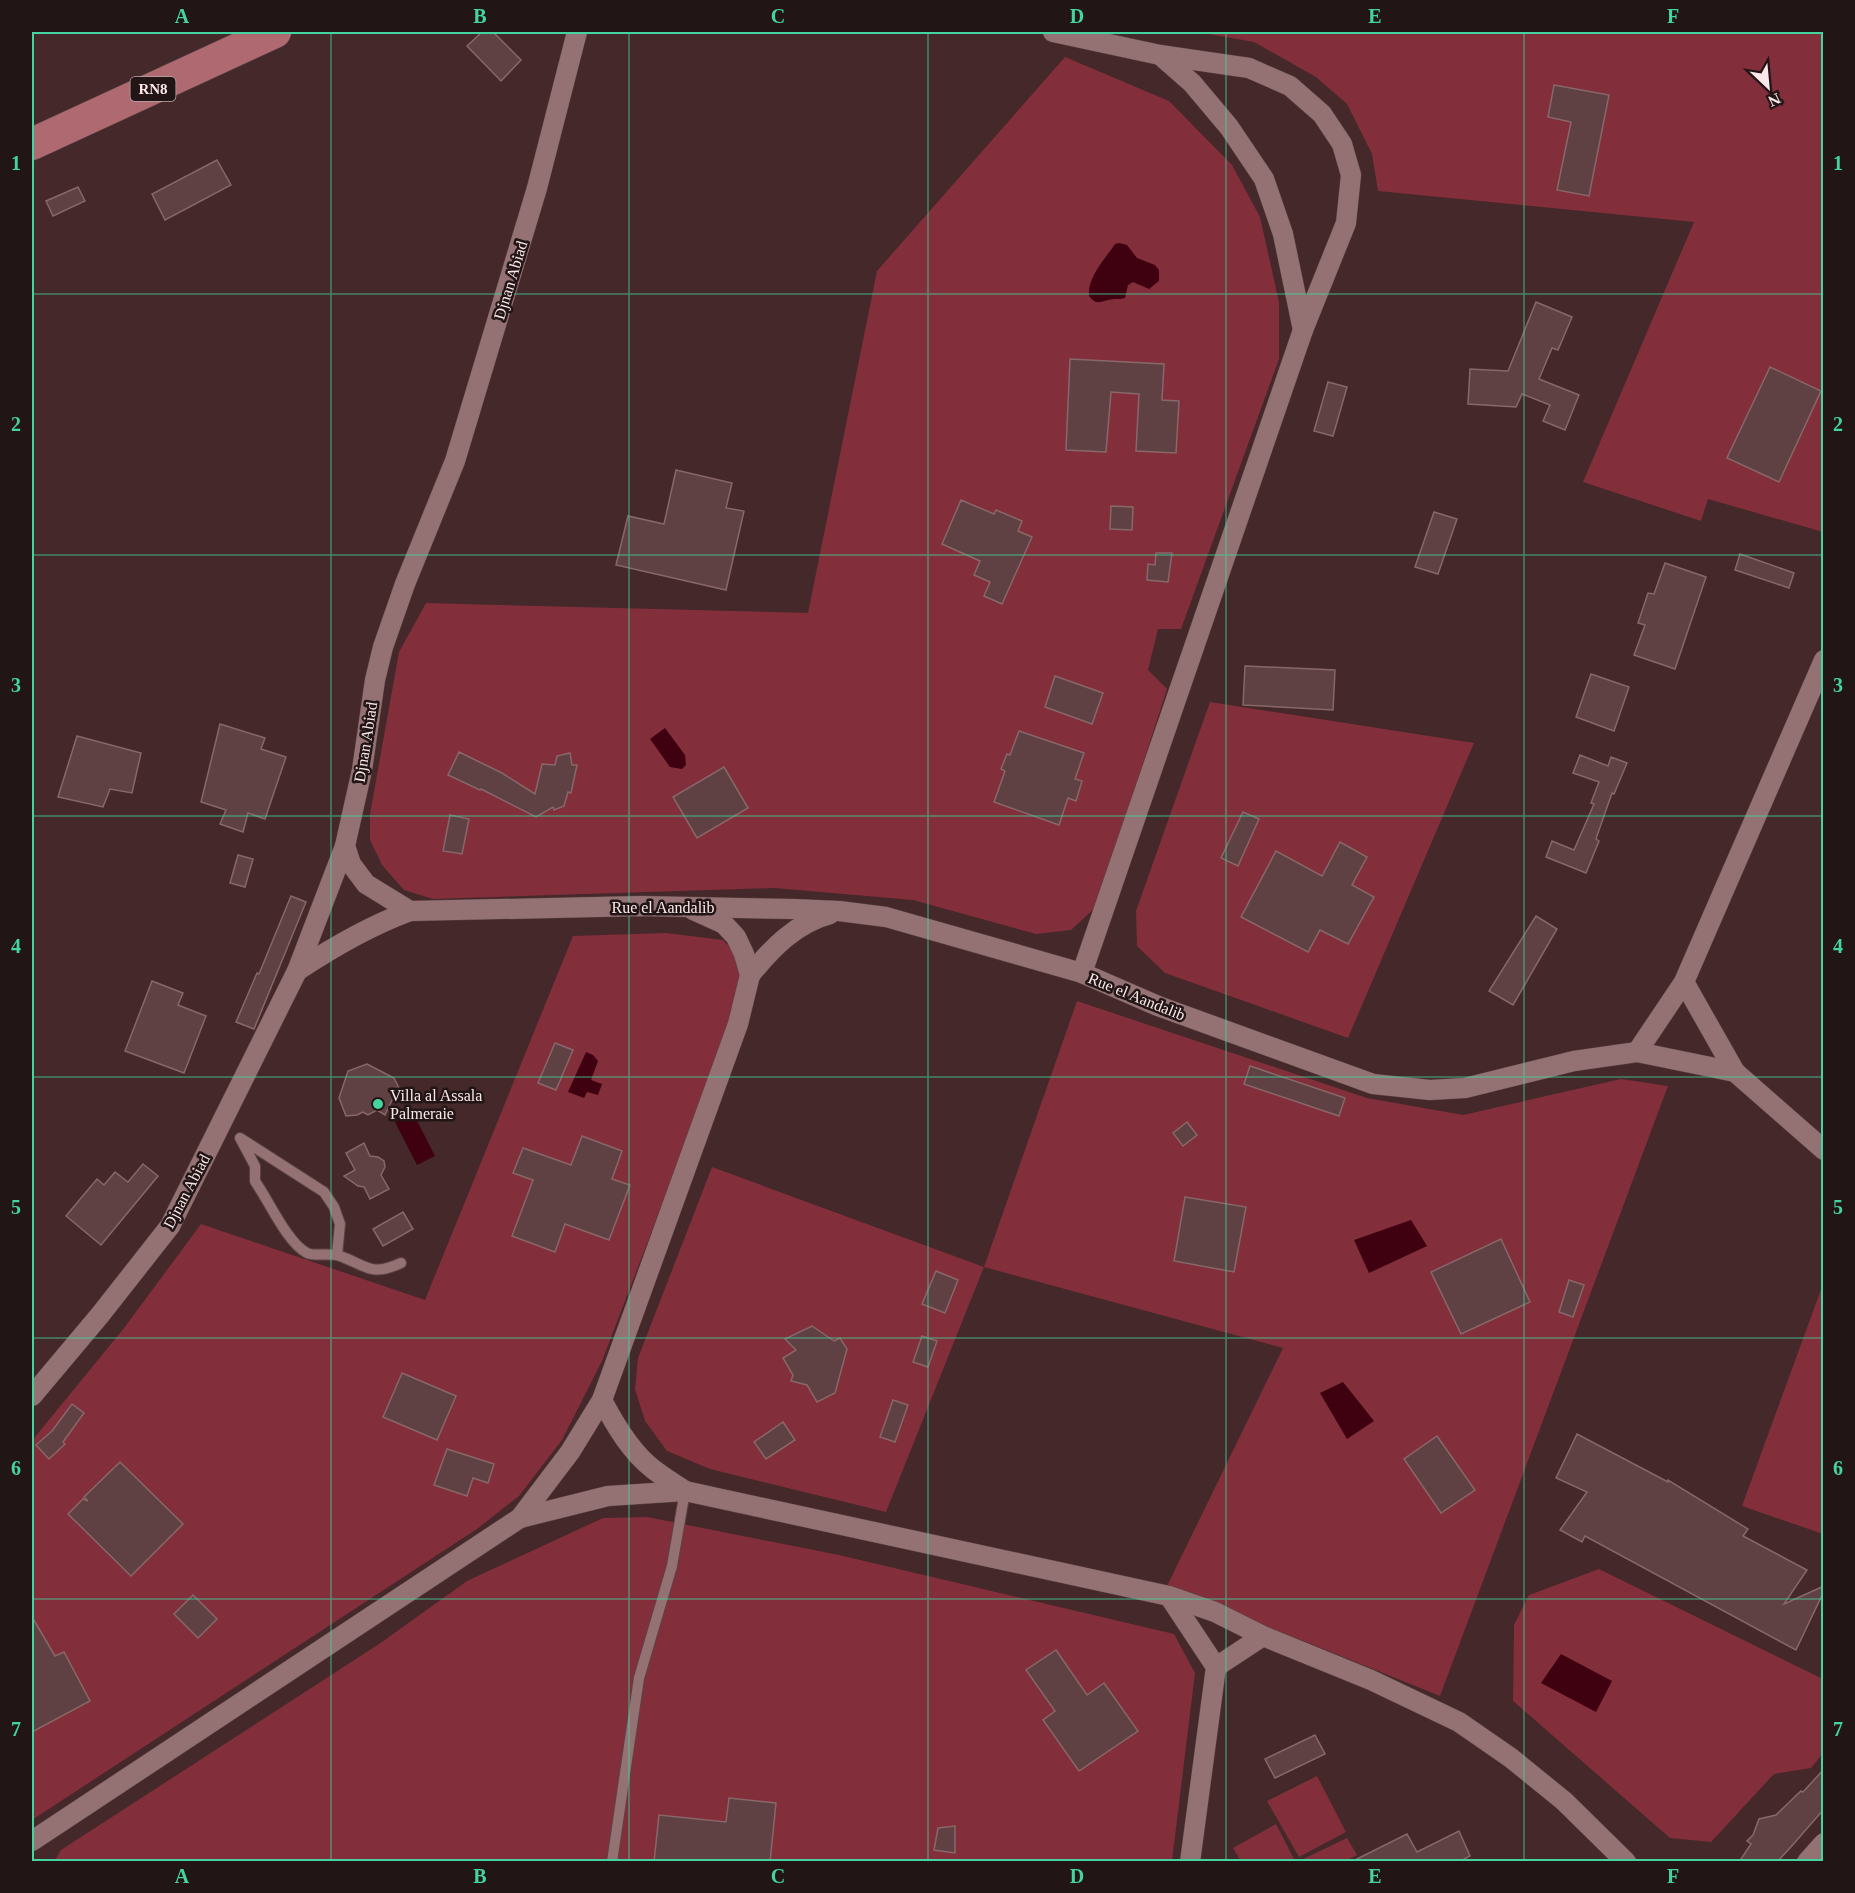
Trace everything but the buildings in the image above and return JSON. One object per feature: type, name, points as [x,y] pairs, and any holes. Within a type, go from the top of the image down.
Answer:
[{"type":"main road","name":"RN8","points":[[32,144],[275,32]]},
{"type":"street","name":"Djnan Abiad","points":[[32,1396],[170,1226],[297,971],[345,846],[362,770],[375,680],[383,646],[405,584],[455,461],[537,188],[577,32]]},
{"type":"street","points":[[1053,32],[1160,55],[1249,68],[1290,86],[1322,114],[1342,144],[1351,175],[1346,223],[1303,330],[1082,973]]},
{"type":"street","points":[[1160,55],[1192,83],[1229,127],[1264,179],[1283,234],[1303,330]]},
{"type":"street","points":[[1637,1052],[1684,982],[1824,660]]},
{"type":"street","points":[[345,846],[351,864],[366,884],[410,911]]},
{"type":"street","points":[[685,906],[724,924],[736,938],[744,954],[750,975]]},
{"type":"street","name":"Rue el Aandalib","points":[[297,971],[336,945],[385,920],[410,911],[685,906],[838,911],[886,917],[1082,973],[1158,1006],[1373,1084],[1430,1090],[1465,1088],[1574,1061],[1637,1052],[1735,1072],[1824,1150]]},
{"type":"street","points":[[32,1842],[520,1518],[570,1452],[602,1400],[738,1024],[750,975],[765,957],[794,931],[815,918],[838,911]]},
{"type":"street","points":[[1684,982],[1735,1072]]},
{"type":"street","points":[[602,1400],[633,1448],[652,1468],[685,1491]]},
{"type":"street","points":[[520,1518],[608,1496],[685,1491],[1169,1596],[1215,1612],[1263,1636],[1371,1680],[1459,1722],[1511,1758],[1564,1801],[1626,1862]]},
{"type":"street","points":[[1169,1596],[1216,1666],[1190,1862]]},
{"type":"street","points":[[1216,1666],[1263,1636]]},
{"type":"street","points":[[1807,1862],[1824,1843]]},
{"type":"lane","points":[[218,1130],[240,1138],[324,1192],[334,1207],[340,1224],[337,1255]]},
{"type":"lane","points":[[240,1138],[255,1166],[255,1181],[295,1242],[308,1254],[337,1255],[364,1267],[380,1271],[401,1263]]},
{"type":"lane","points":[[612,1862],[639,1678],[672,1566],[685,1491]]},
{"type":"shaded area","points":[[1197,32],[1823,32],[1823,532],[1708,499],[1701,521],[1583,482],[1694,222],[1378,191],[1372,154],[1347,104],[1316,77],[1254,42]]},
{"type":"shaded area","points":[[1065,57],[1169,101],[1232,165],[1260,217],[1279,302],[1279,359],[1181,629],[1158,629],[1148,670],[1167,689],[1097,906],[1071,930],[1036,934],[913,900],[775,888],[433,899],[404,890],[382,865],[370,840],[370,814],[399,652],[426,603],[808,613],[877,271]]},
{"type":"shaded area","points":[[1115,244],[1127,245],[1137,258],[1155,265],[1159,270],[1159,281],[1149,289],[1133,282],[1128,285],[1125,298],[1096,302],[1089,296],[1091,282]]},
{"type":"shaded area","points":[[1210,702],[1474,743],[1348,1038],[1165,973],[1137,946],[1136,911]]},
{"type":"shaded area","points":[[665,728],[685,755],[686,765],[682,769],[670,767],[650,739]]},
{"type":"shaded area","points":[[666,933],[723,940],[737,954],[741,972],[742,996],[602,1361],[562,1440],[519,1496],[477,1529],[32,1820],[32,1443],[35,1437],[124,1328],[201,1224],[425,1300],[573,936]]},
{"type":"shaded area","points":[[1077,1001],[1367,1098],[1463,1115],[1621,1079],[1668,1086],[1440,1696],[1167,1586],[1283,1348],[984,1267]]},
{"type":"shaded area","points":[[586,1052],[598,1061],[591,1080],[602,1084],[598,1095],[587,1092],[584,1098],[568,1092]]},
{"type":"shaded area","points":[[413,1113],[435,1156],[417,1165],[395,1122]]},
{"type":"shaded area","points":[[712,1167],[984,1267],[886,1512],[710,1469],[667,1451],[645,1421],[635,1389],[638,1358]]},
{"type":"shaded area","points":[[1411,1220],[1427,1246],[1369,1273],[1354,1240]]},
{"type":"shaded area","points":[[1823,1284],[1823,1534],[1742,1506]]},
{"type":"shaded area","points":[[1343,1382],[1374,1421],[1347,1439],[1320,1393]]},
{"type":"shaded area","points":[[647,1517],[839,1555],[1174,1634],[1195,1673],[1172,1861],[54,1862],[61,1850],[379,1644],[467,1581],[603,1518]]},
{"type":"shaded area","points":[[1599,1569],[1823,1679],[1823,1753],[1811,1768],[1774,1774],[1711,1842],[1670,1838],[1513,1701],[1514,1625],[1529,1595]]},
{"type":"shaded area","points":[[1561,1654],[1612,1681],[1596,1712],[1541,1683]]},
{"type":"shaded area","points":[[1317,1776],[1346,1832],[1299,1857],[1267,1801]]},
{"type":"shaded area","points":[[1276,1824],[1294,1859],[1290,1862],[1241,1861],[1233,1848]]},
{"type":"shaded area","points":[[1347,1838],[1357,1855],[1346,1861],[1299,1861]]},
{"type":"place","name":"Villa al Assala Palmeraie","points":[[378,1104]]}]
